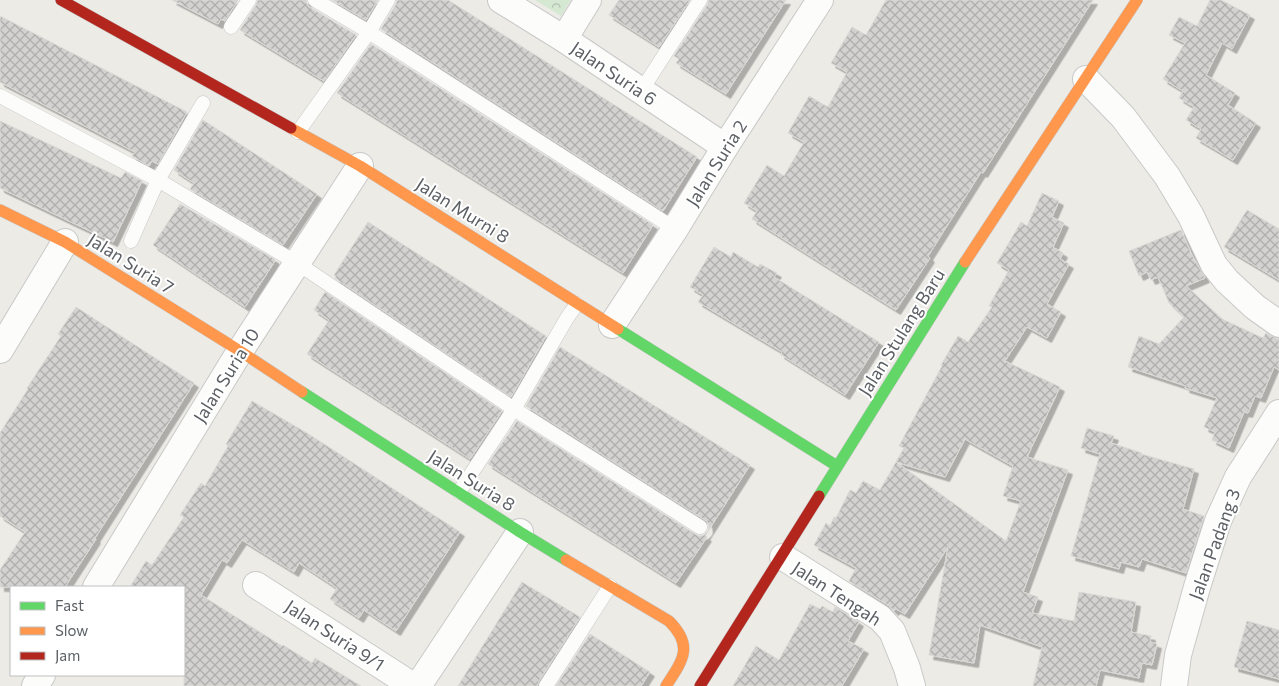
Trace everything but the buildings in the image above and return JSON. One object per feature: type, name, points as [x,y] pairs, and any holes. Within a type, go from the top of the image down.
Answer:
[{"type":"street","name":"Jalan Murni 8","points":[[61,0],[360,166],[772,427],[837,466]]},
{"type":"street","name":"Jalan Suria 6","points":[[501,0],[564,39],[725,147]]},
{"type":"street","points":[[564,39],[588,0]]},
{"type":"street","name":"Jalan Suria 2","points":[[612,326],[820,0]]},
{"type":"street","name":"Jalan Stulang Baru","points":[[700,686],[946,292],[1137,0]]},
{"type":"street","points":[[1086,79],[1123,117],[1167,176],[1191,216],[1214,265],[1227,281],[1255,307],[1279,324]]},
{"type":"street","name":"Jalan Suria 10","points":[[97,586],[240,352],[360,166]]},
{"type":"street","name":"Jalan Suria 7","points":[[0,210],[65,242],[240,352]]},
{"type":"street","points":[[0,350],[65,242]]},
{"type":"street","name":"Jalan Suria 8","points":[[240,352],[520,532],[670,621],[678,628],[684,638],[684,650],[681,664],[666,686]]},
{"type":"street","name":"Jalan Padang 3","points":[[1174,686],[1178,655],[1196,587],[1218,521],[1238,477],[1279,413]]},
{"type":"street","points":[[418,686],[520,532]]},
{"type":"street","name":"Jalan Tengah","points":[[782,557],[880,618],[892,631],[908,668],[912,686]]},
{"type":"street","name":"Jalan Suria 9/1","points":[[256,584],[413,686]]},
{"type":"lane","points":[[230,27],[249,0]]},
{"type":"lane","points":[[315,0],[369,32],[675,229]]},
{"type":"lane","points":[[298,132],[369,32],[388,0]]},
{"type":"lane","points":[[642,92],[700,0]]},
{"type":"lane","points":[[0,96],[158,180],[297,263],[514,409],[700,527]]},
{"type":"lane","points":[[131,241],[158,180],[203,103]]},
{"type":"lane","points":[[459,492],[514,409],[577,304]]},
{"type":"lane","points":[[546,686],[610,586]]},
{"type":"green space","points":[[535,0],[571,0],[561,16]]},
{"type":"traffic: fast","points":[[819,496],[965,262]]},
{"type":"traffic: fast","points":[[618,329],[837,466]]},
{"type":"traffic: fast","points":[[302,392],[566,560]]},
{"type":"traffic: slow","points":[[965,262],[1137,0]]},
{"type":"traffic: slow","points":[[291,128],[360,166],[618,329]]},
{"type":"traffic: slow","points":[[0,210],[65,242],[302,392]]},
{"type":"traffic: slow","points":[[566,560],[669,621],[677,630],[684,646],[683,653],[681,661],[666,686]]},
{"type":"traffic: jam","points":[[61,0],[291,128]]},
{"type":"traffic: jam","points":[[700,686],[819,496]]}]
